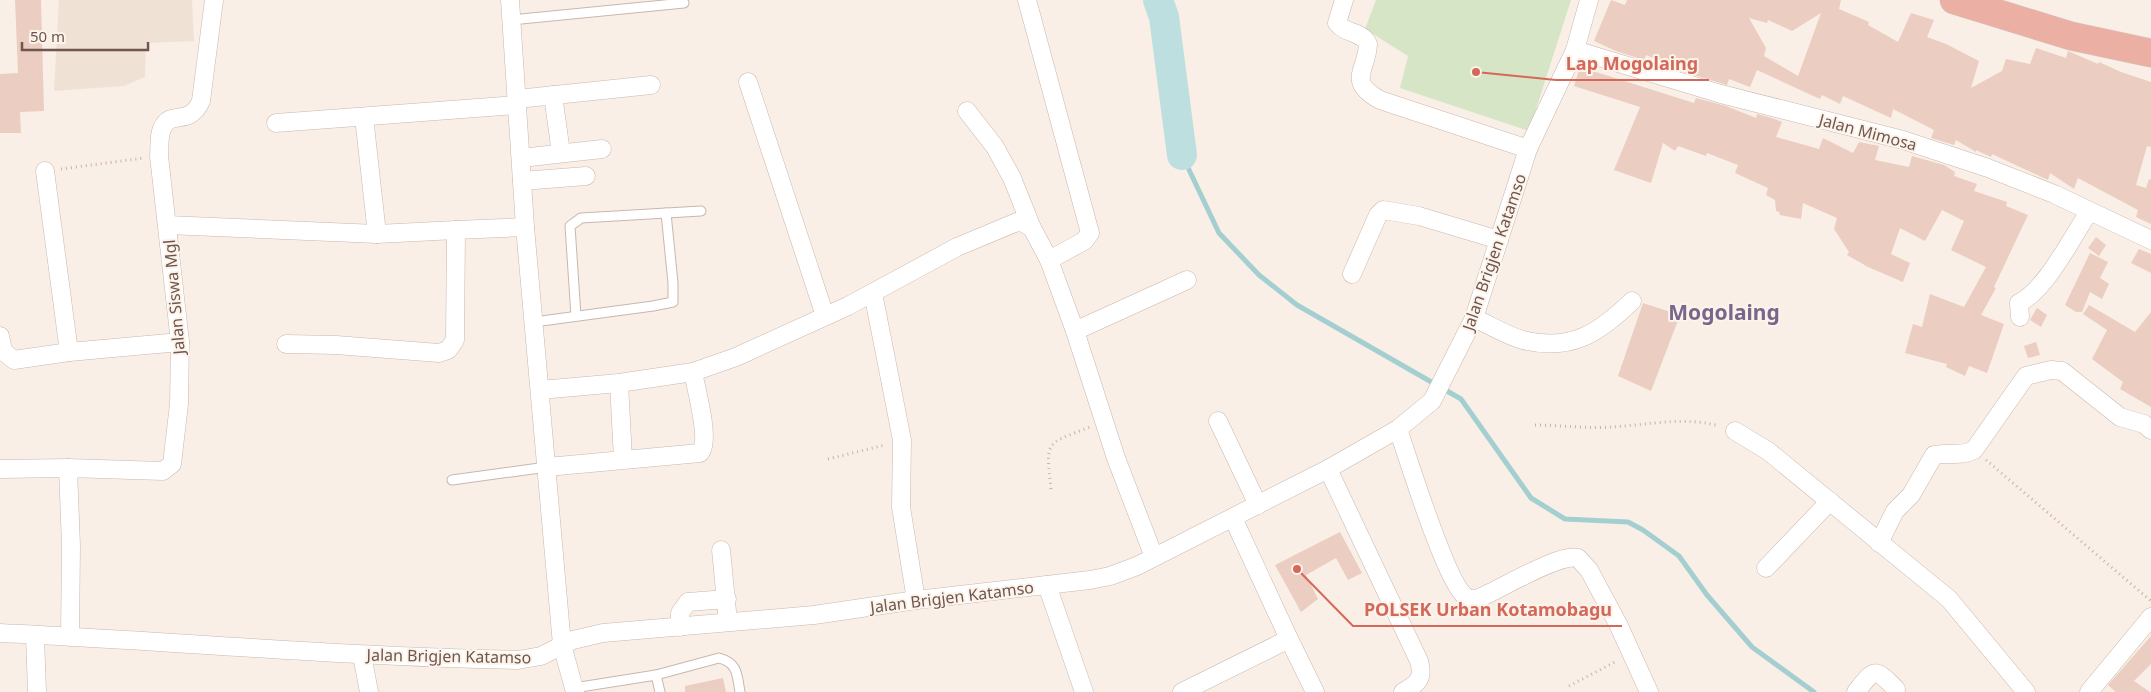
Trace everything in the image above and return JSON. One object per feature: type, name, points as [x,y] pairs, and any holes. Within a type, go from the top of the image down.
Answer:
[{"type":"highway","points":[[2004,0],[2151,41]]},
{"type":"highway","points":[[1966,2],[2071,36],[2151,54]]},
{"type":"street","name":"Jalan Siswa Mgl","points":[[68,468],[163,471],[172,464],[179,404],[180,342],[159,156],[161,130],[164,123],[192,114],[197,110],[201,101],[214,0]]},
{"type":"street","points":[[510,0],[522,181],[562,646],[574,690]]},
{"type":"street","points":[[1027,0],[1090,233],[1084,241],[1049,260]]},
{"type":"street","points":[[1344,0],[1337,23],[1343,30],[1365,38],[1368,44],[1360,74],[1367,93],[1380,100],[1528,149]]},
{"type":"street","name":"Jalan Brigjen Katamso","points":[[0,633],[362,655],[476,660],[530,658],[541,656],[573,640],[603,633],[814,615],[984,591],[1100,579],[1137,566],[1328,469],[1398,429],[1432,401],[1474,318],[1528,149],[1575,50],[1588,0]]},
{"type":"street","name":"Jalan Mimosa","points":[[1575,50],[1722,94],[1903,140],[1988,168],[2054,194],[2151,240]]},
{"type":"street","points":[[748,82],[825,316]]},
{"type":"street","points":[[276,124],[517,102],[554,95],[651,85]]},
{"type":"street","points":[[554,95],[560,154]]},
{"type":"street","points":[[966,111],[995,147],[1012,178],[1032,228],[1049,260],[1075,331],[1116,458],[1154,557]]},
{"type":"street","points":[[364,117],[377,234]]},
{"type":"street","points":[[521,158],[602,149]]},
{"type":"street","points":[[45,171],[69,352]]},
{"type":"street","points":[[522,181],[586,176]]},
{"type":"street","points":[[1352,274],[1378,215],[1383,210],[1419,216],[1500,240]]},
{"type":"street","points":[[2020,317],[2019,303],[2029,298],[2040,286],[2089,212]]},
{"type":"street","points":[[540,390],[619,383],[693,372],[750,352],[873,293],[957,247],[988,233],[1017,222],[1024,223],[1032,228]]},
{"type":"street","points":[[167,225],[377,234],[526,227]]},
{"type":"street","points":[[286,344],[336,344],[439,353],[448,350],[455,340],[456,230]]},
{"type":"street","points":[[1075,331],[1187,280]]},
{"type":"street","points":[[873,293],[902,440],[901,507],[916,600]]},
{"type":"street","points":[[1474,318],[1522,340],[1554,344],[1585,337],[1610,322],[1632,301]]},
{"type":"street","points":[[0,336],[3,351],[14,360],[69,352],[180,342]]},
{"type":"street","points":[[1879,543],[1895,511],[1911,495],[1934,455],[1966,454],[1974,450],[2026,376],[2051,370],[2062,371],[2120,417],[2144,424],[2151,430]]},
{"type":"street","points":[[547,467],[700,453],[704,436],[693,372]]},
{"type":"street","points":[[619,383],[623,459]]},
{"type":"street","points":[[1218,421],[1258,505]]},
{"type":"street","points":[[1398,429],[1445,560],[1460,592],[1472,599],[1479,598],[1552,562],[1565,557],[1578,558],[1589,570],[1618,624],[1649,692]]},
{"type":"street","points":[[1735,430],[1768,451],[1950,599],[2026,692]]},
{"type":"street","points":[[0,469],[68,468],[71,546],[70,637]]},
{"type":"street","points":[[1328,469],[1419,661],[1422,672],[1420,680],[1403,692]]},
{"type":"street","points":[[1766,568],[1830,501]]},
{"type":"street","points":[[1233,518],[1315,692]]},
{"type":"street","points":[[722,550],[728,622]]},
{"type":"street","points":[[1047,585],[1084,692]]},
{"type":"street","points":[[680,627],[680,613],[688,602],[727,599]]},
{"type":"street","points":[[2089,692],[2151,617]]},
{"type":"street","points":[[35,635],[37,692]]},
{"type":"street","points":[[1182,692],[1289,639]]},
{"type":"street","points":[[362,655],[369,692]]},
{"type":"street","points":[[1856,692],[1870,675],[1876,672],[1880,673],[1896,689]]},
{"type":"lane","points":[[511,20],[684,3]]},
{"type":"lane","points":[[576,316],[570,226],[582,218],[701,211]]},
{"type":"lane","points":[[534,322],[670,304],[673,302],[666,213]]},
{"type":"lane","points":[[452,480],[547,467]]},
{"type":"lane","points":[[574,690],[656,675],[719,658],[729,660],[736,670],[740,692]]},
{"type":"lane","points":[[656,675],[660,692]]},
{"type":"path","points":[[45,171],[159,156]]},
{"type":"path","points":[[1051,489],[1048,452],[1052,445],[1057,440],[1104,422]]},
{"type":"path","points":[[1536,425],[1611,427],[1649,422],[1686,422],[1714,424],[1735,430]]},
{"type":"path","points":[[828,459],[902,440]]},
{"type":"path","points":[[1974,450],[2151,601]]},
{"type":"path","points":[[1569,686],[1631,653]]},
{"type":"shaded area","points":[[59,0],[192,0],[194,41],[146,43],[145,77],[124,86],[54,91]]},
{"type":"green space","points":[[1376,0],[1571,0],[1529,131],[1400,88],[1408,56],[1365,29]]},
{"type":"building","points":[[15,0],[41,0],[44,111],[20,112],[21,133],[0,133],[0,74],[18,73]]},
{"type":"building","points":[[1611,0],[1625,5],[1627,0],[1841,0],[1839,9],[1869,22],[1868,25],[1898,42],[1911,13],[1934,20],[1927,37],[1946,44],[1979,61],[1971,88],[2002,71],[2006,59],[2030,64],[2036,48],[2066,58],[2068,51],[2098,64],[2099,62],[2151,82],[2151,147],[2147,146],[2136,185],[2146,188],[2149,179],[2151,180],[2151,224],[2136,217],[2138,210],[2078,178],[2074,189],[2050,173],[2048,180],[1992,154],[1991,157],[1976,150],[1976,152],[1956,140],[1954,145],[1931,138],[1934,130],[1893,109],[1891,118],[1843,96],[1840,104],[1822,95],[1820,99],[1757,70],[1750,87],[1729,79],[1727,85],[1677,70],[1678,68],[1646,55],[1644,60],[1616,51],[1594,41]],"holes":[[[1821,13],[1798,76],[1764,56],[1766,48],[1749,18],[1767,23],[1768,20],[1792,31]]]},
{"type":"building","points":[[1580,67],[1694,103],[1696,98],[1726,106],[1756,118],[1757,114],[1772,118],[1782,122],[1776,137],[1819,149],[1823,138],[1853,153],[1859,142],[1879,146],[1875,160],[1909,167],[1912,156],[1944,165],[1955,172],[1954,176],[1977,184],[1974,191],[2007,202],[2006,206],[2028,215],[1994,287],[1996,288],[1981,315],[2004,324],[1987,373],[1969,366],[1965,376],[1946,367],[1947,364],[1905,353],[1913,324],[1922,327],[1930,294],[1964,307],[1986,267],[1951,250],[1964,221],[1942,210],[1925,241],[1900,228],[1891,254],[1910,263],[1903,282],[1868,267],[1847,255],[1849,252],[1834,229],[1837,218],[1803,203],[1801,219],[1780,215],[1776,211],[1775,200],[1766,195],[1768,188],[1735,173],[1738,165],[1707,153],[1706,156],[1678,146],[1675,151],[1663,143],[1651,183],[1614,170],[1640,107],[1574,86]]},
{"type":"building","points":[[2096,237],[2106,245],[2099,256],[2088,248]]},
{"type":"building","points":[[2139,249],[2151,254],[2151,273],[2131,263]]},
{"type":"building","points":[[2090,253],[2108,262],[2100,278],[2109,284],[2102,299],[2090,292],[2082,312],[2076,312],[2065,305]]},
{"type":"building","points":[[1643,303],[1680,315],[1651,391],[1618,376]]},
{"type":"building","points":[[2089,305],[2135,332],[2151,312],[2151,407],[2120,389],[2123,382],[2092,359],[2107,330],[2083,314]]},
{"type":"building","points":[[2037,308],[2047,315],[2041,327],[2030,320]]},
{"type":"building","points":[[2036,342],[2040,355],[2028,358],[2024,346]]},
{"type":"building","points":[[1340,532],[1362,573],[1348,580],[1336,558],[1306,575],[1318,599],[1301,612],[1275,565]]},
{"type":"building","points":[[2151,636],[2151,664],[2134,681],[2150,692],[2116,692],[2108,685]]},
{"type":"building","points":[[723,678],[726,692],[685,692],[685,686]]},
{"type":"waterway","points":[[1158,0],[1164,17],[1182,155]]},
{"type":"waterway","points":[[1182,155],[1219,233],[1259,275],[1297,305],[1461,399],[1531,498],[1565,519],[1628,522],[1643,530],[1679,556],[1707,595],[1752,647],[1814,692]]},
{"type":"place","name":"Lap Mogolaing","points":[[1476,72]]},
{"type":"place","name":"POLSEK Urban Kotamobagu","points":[[1297,569]]},
{"type":"district","name":"Mogolaing","points":[[1724,312]]}]
